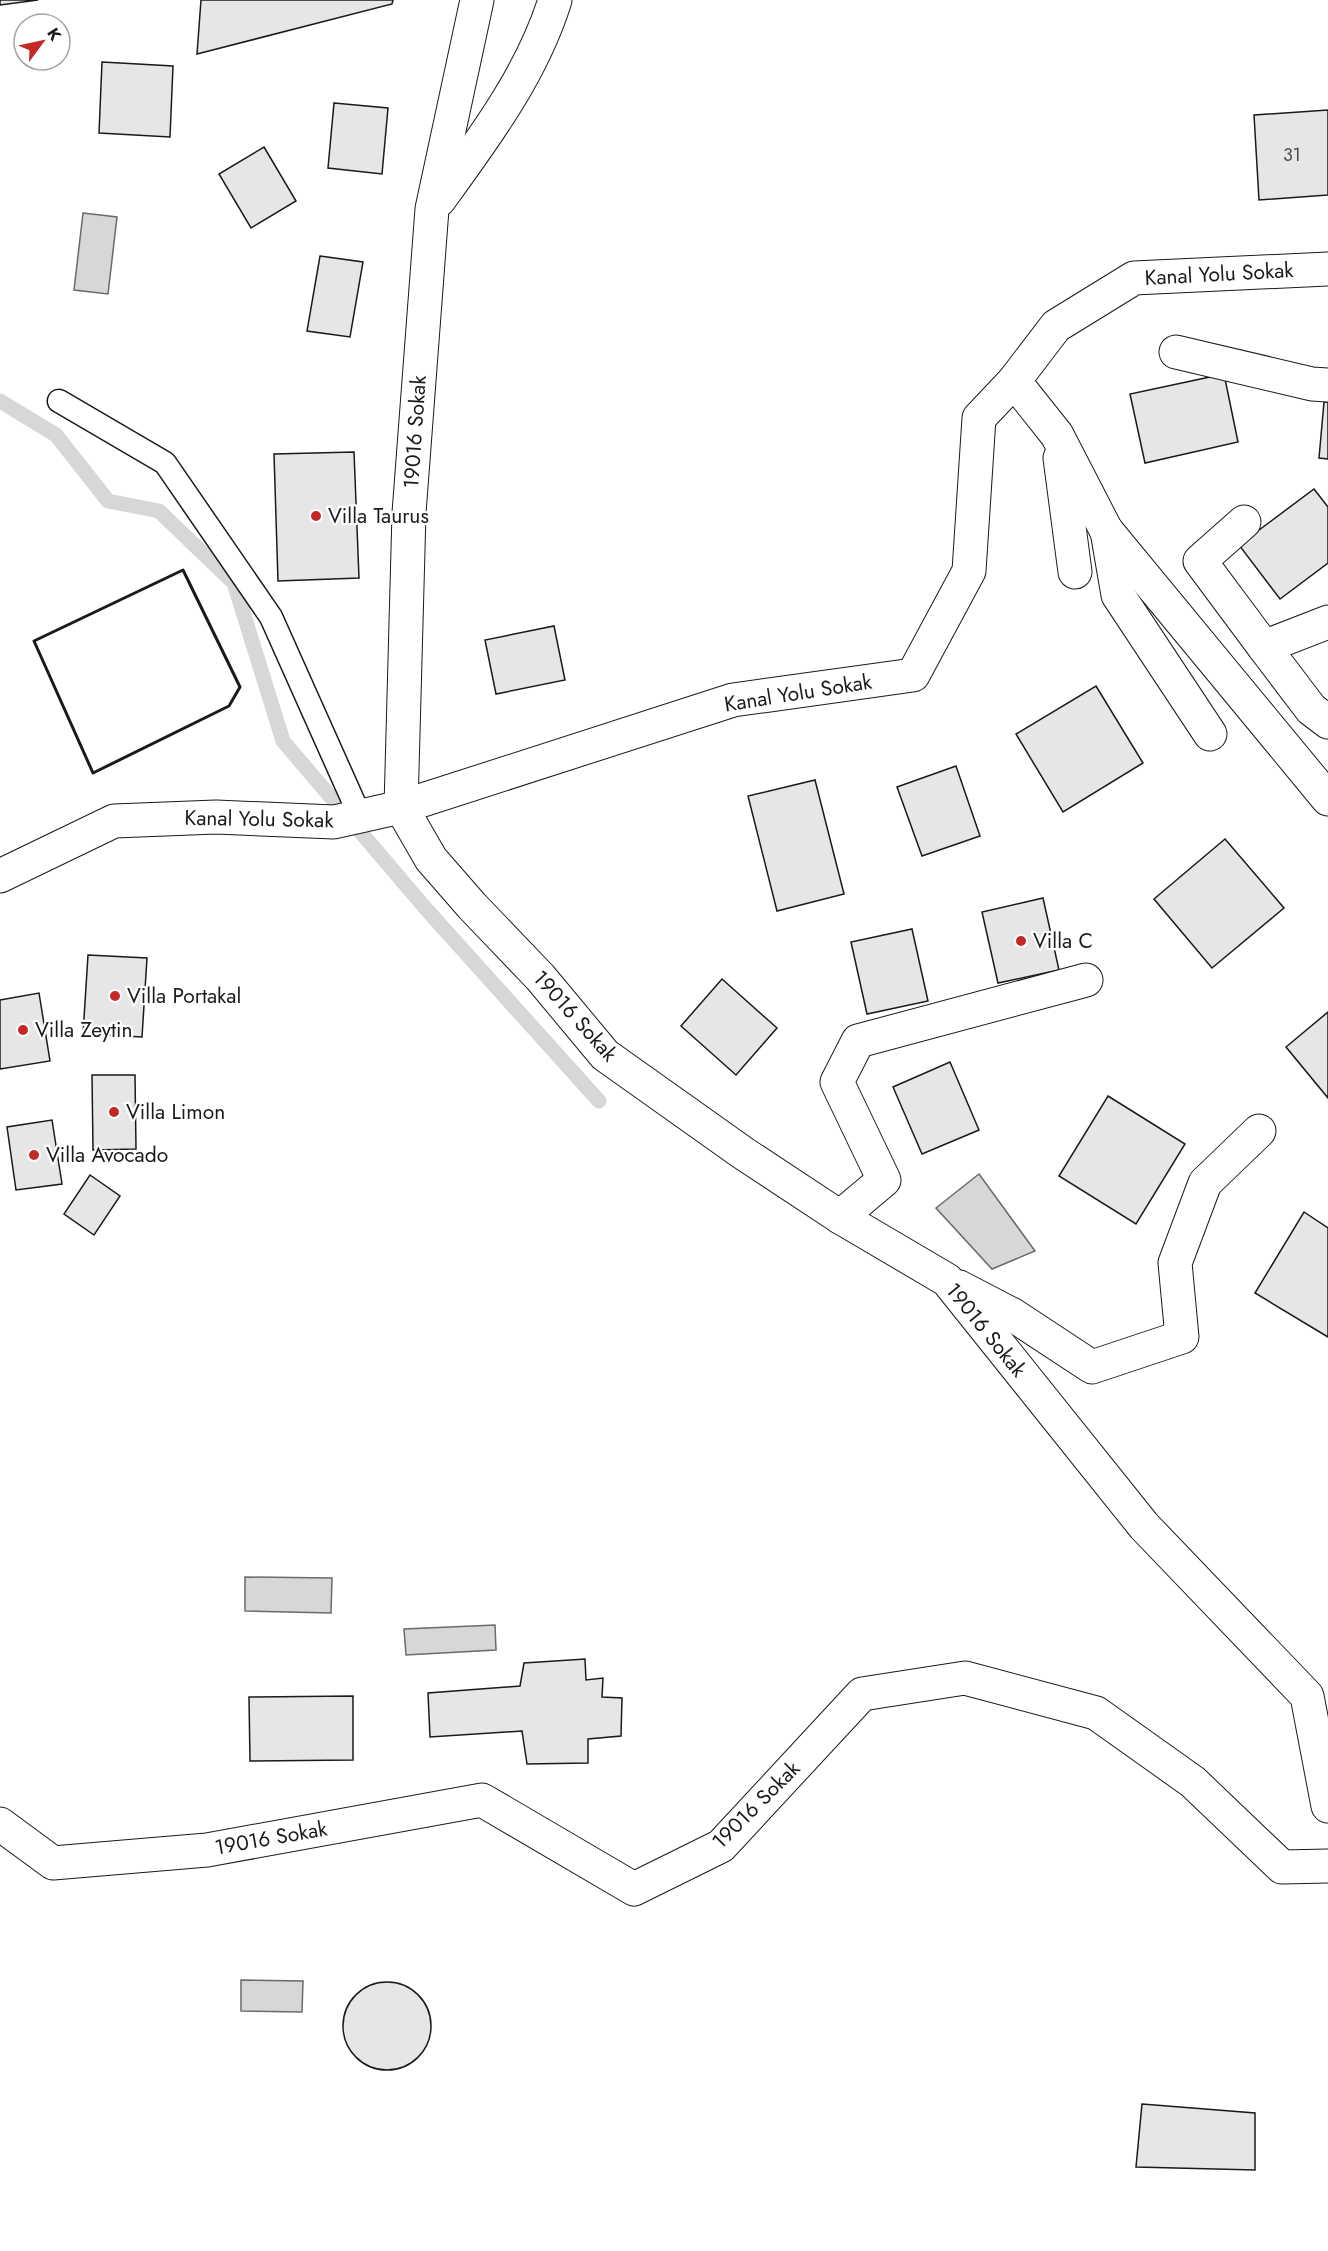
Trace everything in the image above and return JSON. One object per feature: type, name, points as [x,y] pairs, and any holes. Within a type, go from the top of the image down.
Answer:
[{"type":"street","name":"19016 Sokak","points":[[477,0],[432,209],[409,513],[401,807],[431,859],[540,977],[605,1055],[743,1153],[840,1217],[947,1280],[1144,1526],[1307,1696],[1328,1806]]},
{"type":"street","points":[[432,209],[500,116],[547,24],[555,0]]},
{"type":"street","name":"Kanal Yolu Sokak","points":[[0,876],[114,820],[216,817],[334,822],[401,807],[733,700],[913,675],[969,571],[979,418],[1014,381],[1056,326],[1134,278],[1328,269]]},
{"type":"street","points":[[1176,352],[1312,384],[1328,385]]},
{"type":"street","points":[[1014,381],[1057,435],[1106,530],[1328,799]]},
{"type":"street","points":[[1057,435],[1074,572]]},
{"type":"street","points":[[1244,522],[1200,561],[1311,709],[1328,722]]},
{"type":"street","points":[[1106,530],[1118,596],[1210,734]]},
{"type":"street","points":[[1264,647],[1328,622]]},
{"type":"street","points":[[840,1217],[884,1180],[837,1082],[858,1041],[1086,980]]},
{"type":"street","points":[[947,1280],[1013,1315],[1092,1367],[1182,1337],[1175,1263],[1205,1183],[1259,1131]]},
{"type":"street","name":"19016 Sokak","points":[[0,1824],[53,1863],[207,1850],[482,1800],[634,1889],[721,1846],[862,1694],[965,1678],[1096,1713],[1193,1782],[1282,1866],[1328,1866]]},
{"type":"lane","points":[[59,401],[165,463],[271,617],[360,816]]},
{"type":"shaded area","points":[[83,213],[117,217],[108,294],[74,290]]},
{"type":"shaded area","points":[[979,1174],[1035,1251],[992,1269],[936,1208]]},
{"type":"shaded area","points":[[245,1577],[332,1578],[331,1613],[245,1611]]},
{"type":"shaded area","points":[[495,1625],[496,1650],[406,1655],[404,1629]]},
{"type":"shaded area","points":[[241,1980],[303,1981],[302,2012],[241,2011]]},
{"type":"building","points":[[0,0],[38,0],[0,5]]},
{"type":"building","points":[[201,0],[393,0],[392,4],[197,54]]},
{"type":"building","points":[[102,62],[173,66],[170,137],[99,133]]},
{"type":"building","points":[[334,103],[388,108],[382,174],[328,168]]},
{"type":"building","points":[[1328,110],[1328,195],[1259,200],[1254,115]]},
{"type":"building","points":[[264,147],[296,201],[251,228],[219,174]]},
{"type":"building","points":[[320,256],[363,262],[350,337],[307,331]]},
{"type":"building","points":[[1224,374],[1238,442],[1145,463],[1130,394]]},
{"type":"building","points":[[1324,402],[1328,402],[1328,459],[1319,458]]},
{"type":"building","name":"Villa Taurus","points":[[354,452],[359,578],[278,581],[274,454]]},
{"type":"building","points":[[1314,489],[1328,507],[1328,563],[1280,599],[1239,545]]},
{"type":"building","points":[[554,626],[565,680],[496,694],[485,640]]},
{"type":"building","points":[[1096,686],[1143,763],[1063,812],[1016,734]]},
{"type":"building","points":[[956,766],[980,836],[922,856],[897,787]]},
{"type":"building","points":[[815,780],[844,894],[777,911],[748,796]]},
{"type":"building","points":[[1225,839],[1284,908],[1212,968],[1154,899]]},
{"type":"building","name":"Villa C","points":[[1043,898],[1059,970],[998,983],[982,912]]},
{"type":"building","points":[[912,929],[928,1001],[867,1014],[851,942]]},
{"type":"building","name":"Villa Portakal","points":[[88,955],[147,958],[142,1037],[83,1034]]},
{"type":"building","points":[[722,979],[777,1028],[736,1075],[681,1026]]},
{"type":"building","name":"Villa Zeytin","points":[[39,993],[50,1061],[0,1069],[0,1000]]},
{"type":"building","points":[[1328,1012],[1328,1098],[1286,1047]]},
{"type":"building","points":[[950,1062],[979,1130],[922,1154],[893,1087]]},
{"type":"building","name":"Villa Limon","points":[[92,1075],[135,1075],[136,1149],[93,1150]]},
{"type":"building","points":[[1108,1096],[1185,1144],[1136,1224],[1059,1176]]},
{"type":"building","name":"Villa Avocado","points":[[52,1120],[62,1184],[16,1190],[7,1127]]},
{"type":"building","points":[[90,1175],[120,1196],[94,1235],[64,1214]]},
{"type":"building","points":[[1304,1212],[1328,1228],[1328,1337],[1255,1293]]},
{"type":"building","points":[[585,1659],[586,1680],[603,1678],[602,1697],[622,1698],[621,1736],[588,1739],[588,1763],[527,1764],[522,1731],[430,1737],[428,1693],[520,1686],[524,1663]]},
{"type":"building","points":[[353,1696],[353,1760],[250,1761],[249,1697]]},
{"type":"building","points":[[387,1982],[404,1985],[418,1995],[428,2009],[431,2026],[428,2043],[418,2057],[404,2067],[387,2070],[370,2067],[356,2057],[346,2043],[343,2026],[346,2009],[356,1995],[370,1985]]},
{"type":"building","points":[[1142,2104],[1255,2113],[1255,2170],[1136,2167]]},
{"type":"waterway","points":[[0,401],[56,435],[108,501],[159,511],[234,583],[283,741],[427,910],[599,1101]]},
{"type":"wall","points":[[183,570],[240,687],[229,706],[93,773],[34,641],[183,570]]},
{"type":"place","name":"Villa Taurus","points":[[316,516]]},
{"type":"place","name":"Villa C","points":[[1021,941]]},
{"type":"place","name":"Villa Portakal","points":[[115,996]]},
{"type":"place","name":"Villa Zeytin","points":[[23,1030]]},
{"type":"place","name":"Villa Limon","points":[[114,1112]]},
{"type":"place","name":"Villa Avocado","points":[[34,1155]]}]
